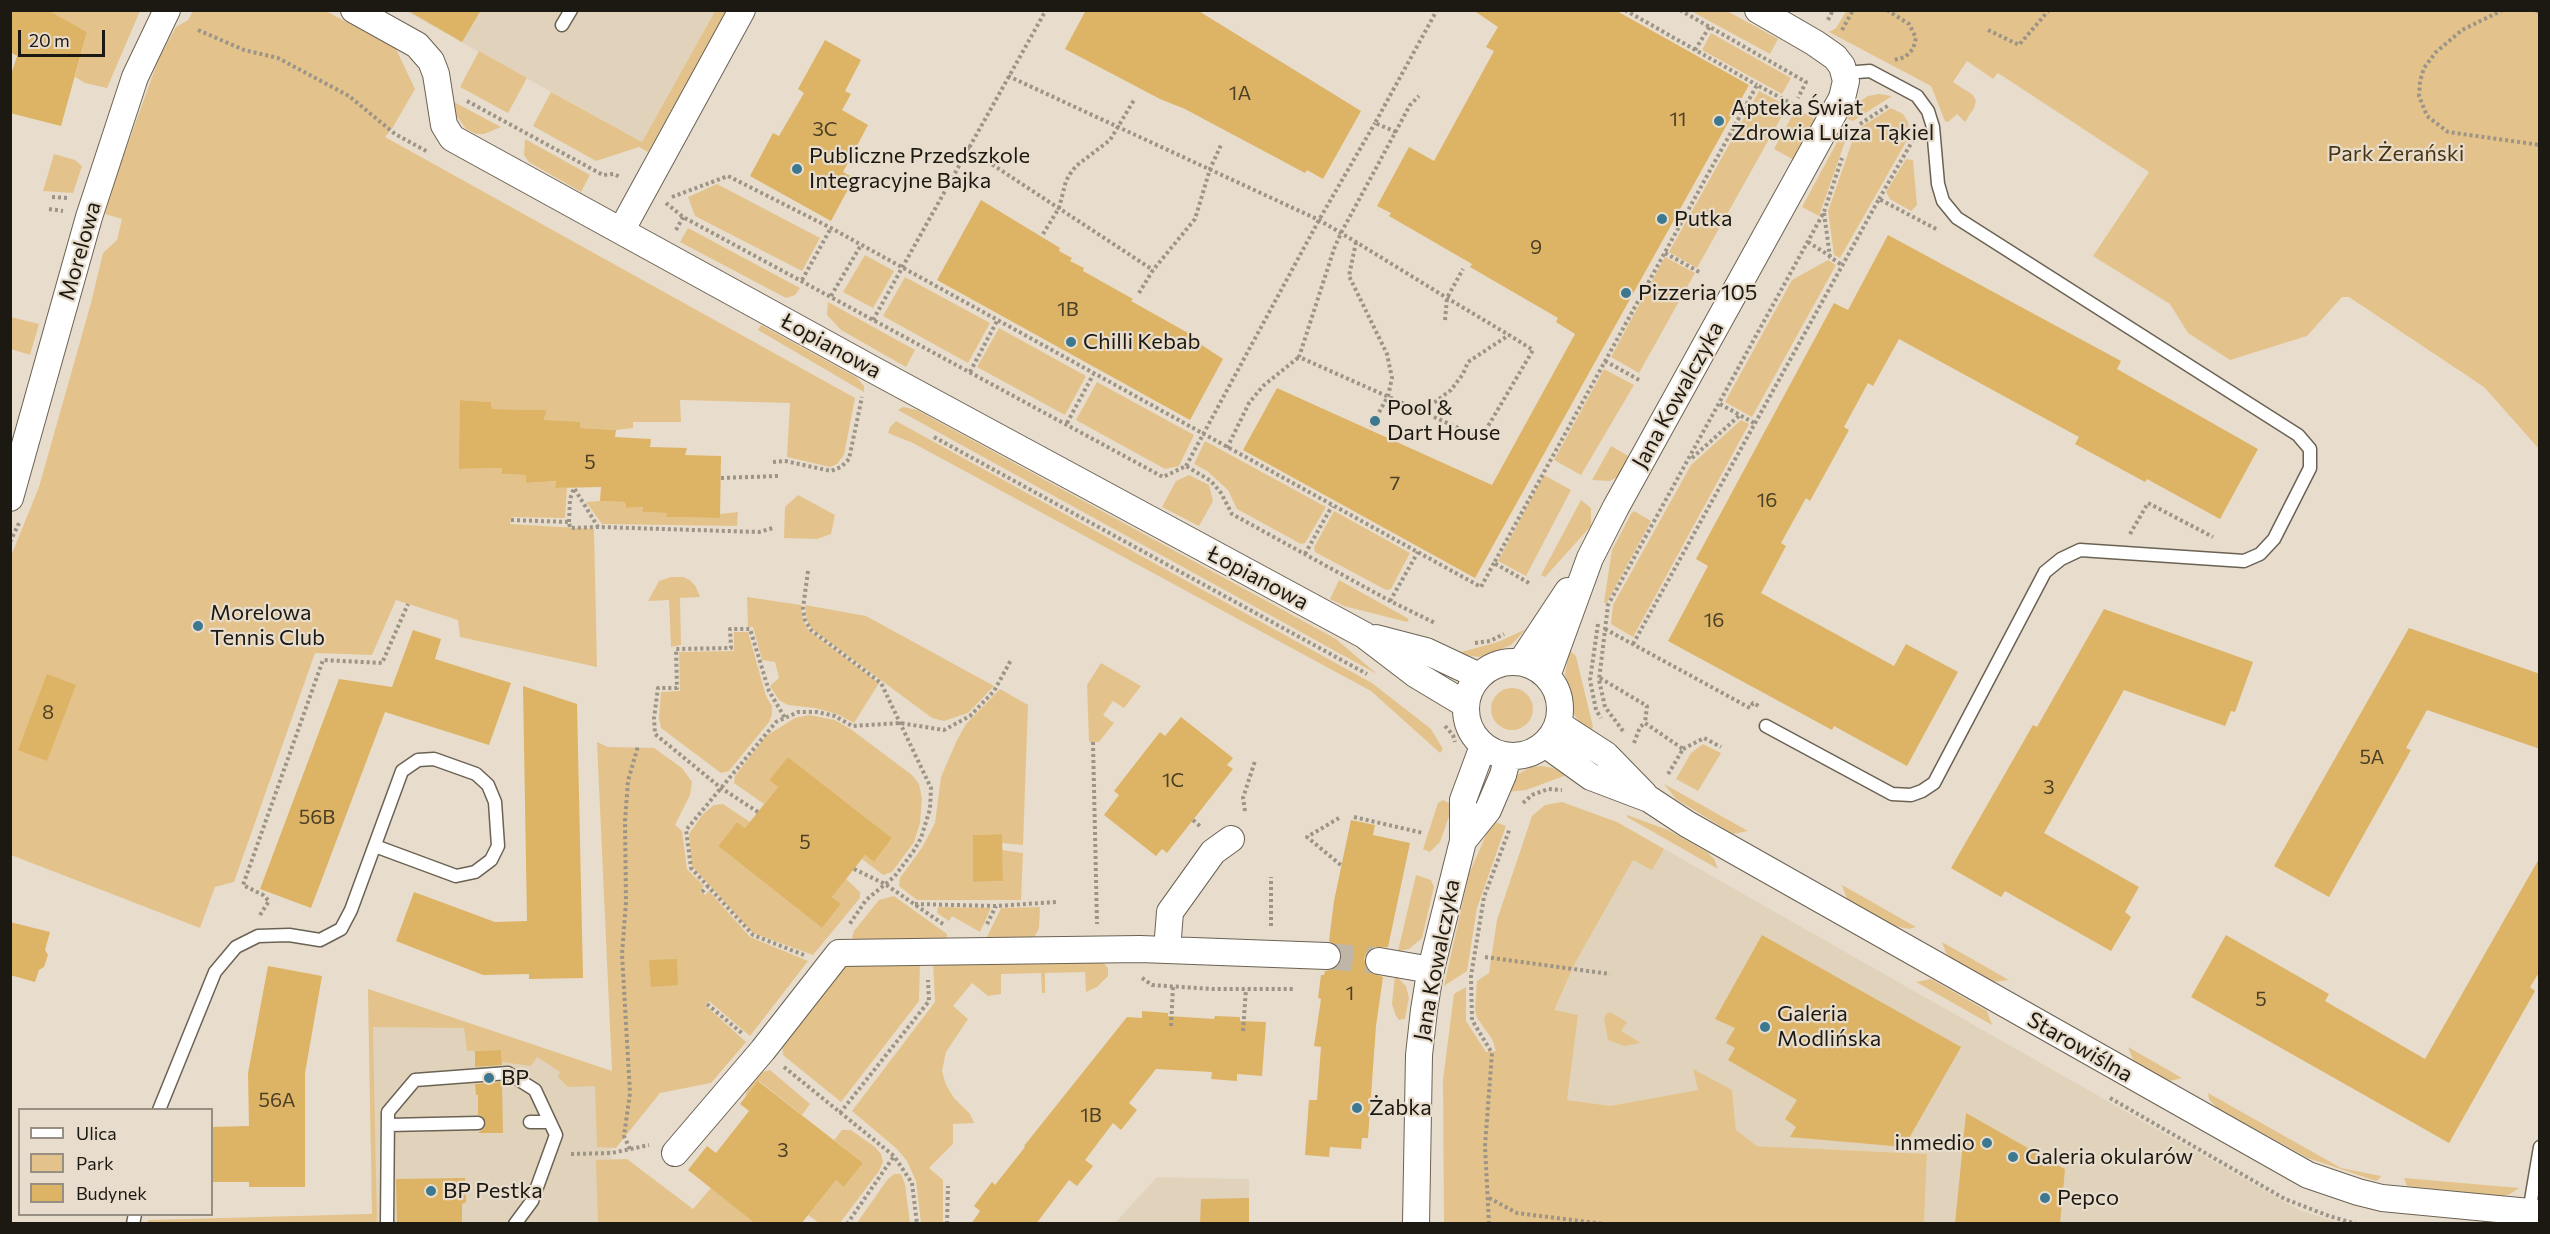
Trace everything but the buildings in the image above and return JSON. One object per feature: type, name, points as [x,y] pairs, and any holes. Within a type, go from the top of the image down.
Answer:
[{"type":"street","name":"Morelowa","points":[[10,498],[86,226],[135,77],[166,10]]},
{"type":"street","name":"Łopianowa","points":[[354,10],[417,45],[430,61],[438,85],[444,124],[452,138],[1364,635],[1415,674],[1465,704]]},
{"type":"street","points":[[621,231],[742,10]]},
{"type":"street","points":[[1758,10],[1830,52],[1836,57],[1844,73]]},
{"type":"street","name":"Jana Kowalczyka","points":[[1521,662],[1590,558],[1837,108],[1845,89],[1844,73]]},
{"type":"street","name":"Jana Kowalczyka","points":[[1547,676],[1590,558]]},
{"type":"street","name":"Łopianowa","points":[[1364,635],[1426,651],[1479,676]]},
{"type":"street","points":[[1506,662],[1521,662],[1535,667],[1547,676],[1556,690],[1560,707],[1551,734],[1534,752],[1521,756],[1494,753],[1483,746],[1473,734],[1467,720],[1465,704],[1470,689],[1479,676],[1491,667],[1506,662]]},
{"type":"street","name":"Starowiślna","points":[[1551,734],[1591,745],[1606,755],[1649,798]]},
{"type":"street","name":"Starowiślna","points":[[1551,734],[1576,767],[1591,777],[1649,798],[1717,841],[2308,1175],[2382,1198],[2534,1213]]},
{"type":"street","name":"Jana Kowalczyka","points":[[1416,1224],[1419,1055],[1431,970],[1463,841],[1463,800],[1483,746]]},
{"type":"street","name":"Jana Kowalczyka","points":[[1463,841],[1488,810],[1503,775],[1508,756]]},
{"type":"street","points":[[1167,950],[1170,912],[1213,852],[1232,839]]},
{"type":"street","points":[[675,1153],[763,1050],[835,959],[927,951],[1097,949],[1327,956]]},
{"type":"street","points":[[1379,961],[1431,970]]},
{"type":"lane","points":[[562,25],[571,10]]},
{"type":"lane","points":[[1766,726],[1892,794],[1911,795],[1922,791],[1934,783],[2045,572],[2080,550],[2244,561],[2260,554],[2274,539],[2310,468],[2310,448],[2298,435],[1957,218],[1942,201],[1938,184],[1933,127],[1928,111],[1917,96],[1870,71],[1844,73]]},
{"type":"lane","points":[[160,1108],[215,972],[236,947],[258,936],[289,935],[320,940],[341,929],[351,910],[402,771],[418,760],[434,759],[476,774],[488,785],[495,802],[498,846],[490,860],[475,872],[456,876],[375,846]]},
{"type":"lane","points":[[387,1224],[388,1112],[415,1080],[508,1074],[535,1090],[556,1135],[532,1201],[515,1224]]},
{"type":"lane","points":[[530,1122],[550,1122]]},
{"type":"lane","points":[[388,1125],[478,1123]]},
{"type":"lane","points":[[2534,1213],[2540,1147]]},
{"type":"path","points":[[873,320],[1046,10]]},
{"type":"path","points":[[1437,10],[1319,220],[1202,434],[1186,466],[1164,477],[682,217],[663,200],[728,176],[831,228],[1093,375],[1202,434],[1332,506],[1418,552],[1481,587],[1757,85]]},
{"type":"path","points":[[1625,10],[1794,105]]},
{"type":"path","points":[[1680,10],[1806,82],[1798,98]]},
{"type":"path","points":[[1887,10],[1910,24],[1916,38],[1913,49],[1905,57],[1889,60]]},
{"type":"path","points":[[1988,30],[2019,45],[2049,10]]},
{"type":"path","points":[[2504,10],[2462,30],[2436,52],[2424,68],[2420,81],[2420,96],[2427,116],[2448,132],[2540,145]]},
{"type":"path","points":[[2536,10],[2540,14]]},
{"type":"path","points":[[1695,50],[1710,27]]},
{"type":"path","points":[[198,30],[244,50],[278,58],[349,96],[395,134]]},
{"type":"path","points":[[1008,76],[1319,220],[1533,350],[1481,438],[1299,357]]},
{"type":"path","points":[[438,85],[603,175],[614,174],[643,190]]},
{"type":"path","points":[[1227,448],[1256,394],[1299,357],[1341,233],[1410,105],[1419,96]]},
{"type":"path","points":[[1043,234],[1059,208],[1066,181],[1076,166],[1110,140],[1134,100]]},
{"type":"path","points":[[1852,129],[1892,102]]},
{"type":"path","points":[[1375,123],[1396,132]]},
{"type":"path","points":[[1913,131],[1914,151]]},
{"type":"path","points":[[1633,644],[1913,140]]},
{"type":"path","points":[[1139,293],[1153,270],[1195,219],[1210,169],[1221,145]]},
{"type":"path","points":[[967,148],[1153,270]]},
{"type":"path","points":[[1642,751],[1605,707],[1600,677],[1608,605],[1808,243],[1824,212],[1845,150]]},
{"type":"path","points":[[1879,199],[1943,232]]},
{"type":"path","points":[[1824,212],[1830,257]]},
{"type":"path","points":[[802,280],[831,228]]},
{"type":"path","points":[[1356,242],[1349,276],[1387,354],[1392,378],[1388,396],[1371,427]]},
{"type":"path","points":[[1808,243],[1842,265]]},
{"type":"path","points":[[831,296],[861,245]]},
{"type":"path","points":[[1665,253],[1701,273]]},
{"type":"path","points":[[1445,320],[1448,298],[1463,269]]},
{"type":"path","points":[[970,372],[998,321]]},
{"type":"path","points":[[1418,410],[1435,402],[1451,390],[1463,374],[1468,362],[1509,335]]},
{"type":"path","points":[[1605,362],[1641,381]]},
{"type":"path","points":[[1067,423],[1093,375]]},
{"type":"path","points":[[774,462],[785,461],[831,471],[841,467],[849,459],[862,397]]},
{"type":"path","points":[[1720,404],[1754,423]]},
{"type":"path","points":[[1689,461],[1740,415]]},
{"type":"path","points":[[1186,466],[1211,481],[1221,493],[1232,514],[1390,601],[1438,624]]},
{"type":"path","points":[[721,478],[778,476]]},
{"type":"path","points":[[598,527],[574,488],[570,499],[568,522],[570,528],[759,532],[773,528]]},
{"type":"path","points":[[2120,534],[2130,534],[2148,503],[2220,541]]},
{"type":"path","points":[[1305,554],[1332,506]]},
{"type":"path","points":[[510,520],[568,522]]},
{"type":"path","points":[[1390,601],[1418,552]]},
{"type":"path","points":[[1494,563],[1529,583]]},
{"type":"path","points":[[808,570],[803,608],[810,630],[881,682],[900,723],[931,788],[930,809],[921,838],[894,877],[866,900],[841,936],[835,959],[753,935],[691,868],[686,830],[776,722],[798,712],[817,712],[836,716],[852,726],[900,723],[944,730],[970,716],[994,691],[1011,660]]},
{"type":"path","points":[[236,947],[269,901],[263,895],[243,885],[323,660],[382,663],[408,604]]},
{"type":"path","points":[[758,812],[721,788],[655,734],[654,718],[658,688],[677,688],[676,649],[730,648],[730,629],[750,629],[768,692],[785,718]]},
{"type":"path","points":[[1605,629],[1750,708],[1754,703],[1764,708]]},
{"type":"path","points":[[1469,643],[1490,641],[1508,631]]},
{"type":"path","points":[[1591,745],[1605,724],[1596,710],[1591,689],[1593,656]]},
{"type":"path","points":[[1600,677],[1647,706],[1645,723],[1640,727],[1634,742]]},
{"type":"path","points":[[1441,720],[1453,735],[1456,746]]},
{"type":"path","points":[[1645,723],[1683,749]]},
{"type":"path","points":[[1666,776],[1683,749],[1704,738],[1720,747]]},
{"type":"path","points":[[1093,742],[1097,949]]},
{"type":"path","points":[[630,1149],[624,1136],[630,1093],[622,954],[626,902],[625,821],[628,781],[638,746]]},
{"type":"path","points":[[1245,811],[1243,798],[1256,761]]},
{"type":"path","points":[[1517,812],[1532,795],[1548,789],[1561,790],[1576,767]]},
{"type":"path","points":[[1659,768],[1672,782]]},
{"type":"path","points":[[1354,817],[1423,833]]},
{"type":"path","points":[[1339,818],[1307,837],[1342,866]]},
{"type":"path","points":[[1490,1224],[1485,1146],[1492,1053],[1472,1020],[1472,976],[1485,897],[1513,820]]},
{"type":"path","points":[[854,869],[885,884],[981,950]]},
{"type":"path","points":[[1271,877],[1271,954]]},
{"type":"path","points":[[702,892],[708,886]]},
{"type":"path","points":[[914,904],[996,906],[1056,902]]},
{"type":"path","points":[[840,1113],[929,1001],[927,951]]},
{"type":"path","points":[[1485,957],[1610,974]]},
{"type":"path","points":[[1135,972],[1152,985],[1295,989]]},
{"type":"path","points":[[1170,1026],[1173,987]]},
{"type":"path","points":[[1242,1031],[1246,989]]},
{"type":"path","points":[[707,1004],[894,1156],[912,1183],[917,1224]]},
{"type":"path","points":[[549,1154],[612,1154],[649,1145],[675,1153]]},
{"type":"path","points":[[847,1224],[894,1156]]},
{"type":"path","points":[[947,1224],[948,1186]]},
{"type":"path","points":[[1489,1198],[1517,1213],[1604,1224]]},
{"type":"shaded area","points":[[405,11],[715,11],[642,142]]},
{"type":"shaded area","name":"Galeria Modlińska","points":[[1617,822],[2299,1210],[2339,1223],[1924,1223],[1927,1154],[1757,1146],[1736,1130],[1732,1090],[1539,1124],[1556,1006],[1575,963]]},
{"type":"shaded area","points":[[368,989],[612,1072],[611,1223],[176,1224],[177,1220],[372,1214]]},
{"type":"shaded area","points":[[1157,1177],[1249,1179],[1249,1223],[1114,1224]]},
{"type":"green space","name":"Park Żerański","points":[[1847,10],[2539,11],[2539,449],[2484,387],[2349,297],[2342,297],[2307,336],[2230,360],[2188,333],[2170,304],[2093,256],[2149,172],[1998,73],[1993,79],[1967,61],[1953,82],[1973,95],[1976,101],[1974,108],[1965,122],[1957,114],[1948,122],[1945,121],[1931,86],[1829,32],[1836,28]]},
{"type":"green space","points":[[47,11],[140,11],[107,88],[85,83],[75,77],[87,32]]},
{"type":"green space","points":[[193,11],[326,11],[396,49],[415,89],[385,137],[855,398],[844,455],[837,464],[830,467],[787,457],[790,403],[680,400],[681,422],[633,422],[633,428],[616,430],[580,428],[544,420],[545,410],[492,409],[491,402],[460,400],[460,469],[502,468],[501,474],[526,475],[527,483],[556,481],[555,488],[567,488],[565,518],[511,517],[510,524],[594,529],[597,667],[460,637],[458,620],[396,600],[372,655],[315,653],[234,882],[215,887],[200,928],[11,855],[11,556],[39,487],[103,253],[117,240],[122,219],[105,214],[121,163],[159,58],[176,27],[188,20]]},
{"type":"green space","points":[[715,11],[726,11],[648,152],[639,147],[596,161],[533,126],[551,92],[642,142]]},
{"type":"green space","points":[[1691,11],[1727,11],[1778,39],[1770,54]]},
{"type":"green space","points":[[1711,33],[1791,78],[1782,94],[1702,50]]},
{"type":"green space","points":[[479,51],[527,78],[508,113],[460,87]]},
{"type":"green space","points":[[1759,91],[1780,102],[1782,116],[1697,268],[1669,252]]},
{"type":"green space","points":[[1879,94],[1892,96],[1853,121],[1848,119],[1850,111],[1859,102],[1868,96]]},
{"type":"green space","points":[[454,102],[501,127],[484,134],[476,134],[466,129],[456,115]]},
{"type":"green space","points":[[1891,108],[1903,114],[1908,122],[1910,135],[1840,258],[1834,255],[1828,211],[1852,142],[1861,127]]},
{"type":"green space","points":[[1802,112],[1816,120],[1794,160],[1774,149],[1793,114]]},
{"type":"green space","points":[[1842,133],[1847,136],[1819,216],[1802,207]]},
{"type":"green space","points":[[525,139],[590,175],[581,192],[529,162],[524,155]]},
{"type":"green space","points":[[54,154],[75,160],[82,166],[73,193],[43,191]]},
{"type":"green space","points":[[1906,159],[1913,160],[1917,205],[1911,211],[1890,199],[1886,192]]},
{"type":"green space","points":[[717,184],[820,238],[802,271],[695,216],[688,197]]},
{"type":"green space","points":[[688,228],[800,288],[795,295],[786,298],[680,242]]},
{"type":"green space","points":[[865,255],[894,271],[873,308],[843,292]]},
{"type":"green space","points":[[1665,257],[1695,273],[1639,373],[1611,357]]},
{"type":"green space","points":[[1828,260],[1836,265],[1752,417],[1725,402],[1792,280]]},
{"type":"green space","points":[[905,277],[990,323],[968,363],[883,316]]},
{"type":"green space","points":[[828,302],[915,350],[906,367],[841,330],[827,315]]},
{"type":"green space","points":[[11,317],[39,324],[30,355],[11,349]]},
{"type":"green space","points":[[761,325],[856,377],[864,386],[864,392],[758,330]]},
{"type":"green space","points":[[999,328],[1086,376],[1065,415],[977,367]]},
{"type":"green space","points":[[1604,369],[1634,385],[1581,475],[1554,460]]},
{"type":"green space","points":[[1097,382],[1194,435],[1179,466],[1165,469],[1076,420]]},
{"type":"green space","points":[[903,407],[917,410],[1336,639],[1377,674],[898,410]]},
{"type":"green space","points":[[1741,420],[1749,424],[1633,637],[1611,624],[1613,605],[1691,465]]},
{"type":"green space","points":[[896,421],[1372,683],[1431,729],[1443,749],[1440,753],[1371,691],[913,443],[888,433]]},
{"type":"green space","points":[[1205,441],[1326,507],[1305,543],[1301,544],[1237,509],[1228,490],[1207,471],[1194,464]]},
{"type":"green space","points":[[1611,446],[1630,457],[1619,476],[1610,481],[1592,480]]},
{"type":"green space","points":[[1189,475],[1209,485],[1213,501],[1199,526],[1162,507],[1176,481]]},
{"type":"green space","points":[[1544,475],[1571,490],[1526,576],[1498,561]]},
{"type":"green space","points":[[798,495],[835,515],[831,534],[817,539],[784,538],[785,507]]},
{"type":"green space","points":[[1581,500],[1591,508],[1591,526],[1545,577],[1541,575]]},
{"type":"green space","points":[[586,502],[625,502],[626,508],[643,507],[642,512],[667,513],[666,517],[720,518],[720,514],[738,512],[737,526],[602,524]]},
{"type":"green space","points":[[1334,511],[1410,553],[1391,589],[1386,590],[1315,552],[1314,547]]},
{"type":"green space","points":[[1634,511],[1651,521],[1606,604],[1604,602],[1612,550]]},
{"type":"green space","points":[[671,577],[683,577],[690,580],[700,597],[680,598],[681,645],[671,647],[669,600],[648,601],[659,581]]},
{"type":"green space","points":[[1339,580],[1409,619],[1407,622],[1344,606],[1330,599]]},
{"type":"green space","points":[[747,597],[801,605],[803,621],[809,631],[879,683],[854,723],[837,714],[815,708],[788,705],[779,700],[770,686],[779,678],[775,662],[762,660],[753,627],[748,627]]},
{"type":"green space","points":[[805,605],[866,616],[994,686],[968,713],[944,721],[932,718],[812,629],[807,620]]},
{"type":"green space","points":[[1526,629],[1511,645],[1480,657],[1454,654],[1498,642]]},
{"type":"green space","points":[[734,632],[748,632],[766,696],[772,706],[772,715],[769,722],[729,771],[721,773],[661,728],[659,718],[661,692],[680,691],[679,652],[734,651]]},
{"type":"green space","points":[[1569,650],[1576,656],[1593,727],[1591,732],[1582,726],[1573,713],[1565,675]]},
{"type":"green space","points":[[1101,663],[1141,686],[1124,708],[1113,701],[1103,715],[1114,723],[1099,742],[1089,742],[1087,685]]},
{"type":"green space","points":[[1512,688],[1520,689],[1527,694],[1532,701],[1532,717],[1527,724],[1520,729],[1512,730],[1504,729],[1497,724],[1492,717],[1491,709],[1492,701],[1497,694],[1504,689]]},
{"type":"green space","points":[[1000,689],[1028,705],[1023,845],[1002,843],[1001,834],[973,835],[974,882],[1003,881],[1002,850],[1023,853],[1021,900],[917,900],[899,886],[900,878],[923,846],[935,823],[941,777],[957,740],[966,724]]},
{"type":"green space","points":[[809,715],[835,720],[852,730],[912,775],[919,784],[922,798],[920,823],[914,842],[892,872],[883,875],[862,859],[865,855],[874,862],[892,838],[788,757],[769,780],[778,787],[764,804],[734,783],[735,776],[766,736],[795,718]]},
{"type":"green space","points":[[597,742],[608,747],[654,748],[682,768],[692,782],[690,795],[675,825],[682,831],[687,869],[704,886],[700,891],[705,895],[709,891],[750,937],[808,961],[750,1036],[709,1001],[705,1005],[746,1042],[711,1083],[660,1093],[616,1148],[597,1147],[595,1086],[568,1087],[558,1077],[560,1072],[537,1057],[531,1066],[502,1062],[501,1050],[467,1051],[464,1028],[373,1027],[377,1223],[147,1224],[148,1220],[372,1214],[368,989],[612,1071]]},
{"type":"green space","points":[[1703,744],[1721,753],[1698,791],[1676,779],[1691,753]]},
{"type":"green space","points":[[1531,767],[1553,768],[1564,776],[1526,790],[1507,792],[1512,779],[1520,773]]},
{"type":"green space","points":[[1664,784],[1748,831],[1733,834],[1676,799]]},
{"type":"green space","points":[[1443,800],[1453,805],[1440,842],[1430,852],[1423,849],[1438,803]]},
{"type":"green space","points":[[1562,802],[1617,822],[1664,849],[1652,870],[1633,860],[1575,963],[1556,1006],[1555,1010],[1578,1015],[1567,1100],[1610,1106],[1698,1090],[1693,1069],[1732,1090],[1736,1130],[1757,1146],[1927,1154],[1924,1223],[1444,1223],[1443,1080],[1454,994],[1466,987],[1466,1021],[1486,1052],[1496,1051],[1492,1039],[1477,1018],[1475,1010],[1477,981],[1489,973],[1497,920],[1532,816],[1545,805]]},
{"type":"green space","points":[[723,804],[750,822],[745,828],[737,822],[718,846],[822,928],[841,904],[832,897],[846,879],[860,892],[860,898],[813,955],[753,933],[692,866],[689,834],[703,814],[714,805]]},
{"type":"green space","points":[[1627,815],[1668,830],[1707,852],[1714,859],[1718,869],[1627,817]]},
{"type":"green space","points":[[1492,821],[1506,826],[1477,908],[1467,971],[1444,986],[1469,874]]},
{"type":"green space","points":[[1416,875],[1431,880],[1434,887],[1422,938],[1409,949],[1398,951]]},
{"type":"green space","points":[[1842,885],[1916,927],[1909,929],[1895,926],[1847,899]]},
{"type":"green space","points":[[894,896],[947,934],[947,941],[855,942],[852,937],[854,931],[879,900]]},
{"type":"green space","points":[[938,907],[991,908],[980,932],[952,916],[949,921],[937,913]]},
{"type":"green space","points":[[1040,907],[1039,928],[1035,936],[1027,940],[985,941],[1001,908]]},
{"type":"green space","points":[[1942,942],[2009,980],[1993,982],[1950,957]]},
{"type":"green space","points":[[850,962],[920,962],[919,1001],[841,1102],[783,1055],[782,1042],[834,973]]},
{"type":"green space","points":[[1103,962],[1108,968],[1108,976],[1097,987],[1086,992],[1085,972],[1045,973],[1045,993],[1042,993],[1041,973],[1001,974],[1001,994],[988,996],[972,983],[953,1006],[968,1019],[946,1052],[942,1071],[946,1085],[954,1098],[970,1114],[974,1123],[953,1124],[953,1144],[929,1168],[943,1180],[943,1223],[921,1223],[916,1181],[907,1161],[897,1149],[852,1111],[935,1002],[933,963]]},
{"type":"green space","points":[[1395,975],[1406,986],[1409,998],[1405,1019],[1399,1020],[1392,1004]]},
{"type":"green space","points":[[1931,979],[1987,1011],[1992,1025],[1916,982]]},
{"type":"green space","points":[[1610,1012],[1627,1022],[1621,1031],[1641,1043],[1624,1046],[1608,1040],[1604,1019]]},
{"type":"green space","points":[[2128,1047],[2182,1078],[2170,1081],[2134,1062]]},
{"type":"green space","points":[[770,1070],[810,1104],[802,1115],[759,1081],[745,1097],[749,1084],[758,1073]]},
{"type":"green space","points":[[2208,1093],[2341,1168],[2381,1176],[2376,1181],[2308,1158],[2217,1108],[2209,1099]]},
{"type":"green space","points":[[842,1130],[851,1130],[875,1147],[881,1154],[883,1162],[879,1171],[840,1223],[819,1223],[808,1215],[836,1180],[845,1186],[863,1163],[834,1140]]},
{"type":"green space","points":[[627,1159],[693,1209],[711,1188],[756,1223],[598,1223],[596,1160]]},
{"type":"green space","points":[[894,1174],[901,1174],[905,1184],[910,1223],[857,1223],[887,1180]]},
{"type":"green space","points":[[2404,1178],[2519,1188],[2503,1196],[2407,1186]]},
{"type":"tunnel","points":[[1327,956],[1379,961]]},
{"type":"place","name":"Apteka Świat Zdrowia Luiza Tąkiel","points":[[1719,121]]},
{"type":"place","name":"Publiczne Przedszkole Integracyjne Bajka","points":[[797,169]]},
{"type":"place","name":"Putka","points":[[1662,219]]},
{"type":"place","name":"Pizzeria 105","points":[[1626,293]]},
{"type":"place","name":"Chilli Kebab","points":[[1071,342]]},
{"type":"place","name":"Pool & Dart House","points":[[1375,421]]},
{"type":"place","name":"Morelowa Tennis Club","points":[[198,626]]},
{"type":"place","name":"Galeria Modlińska","points":[[1765,1027]]},
{"type":"place","name":"BP","points":[[489,1078]]},
{"type":"place","name":"Żabka","points":[[1357,1108]]},
{"type":"place","name":"inmedio","points":[[1987,1143]]},
{"type":"place","name":"Galeria okularów","points":[[2013,1157]]},
{"type":"place","name":"BP Pestka","points":[[431,1191]]},
{"type":"place","name":"Pepco","points":[[2045,1198]]}]
